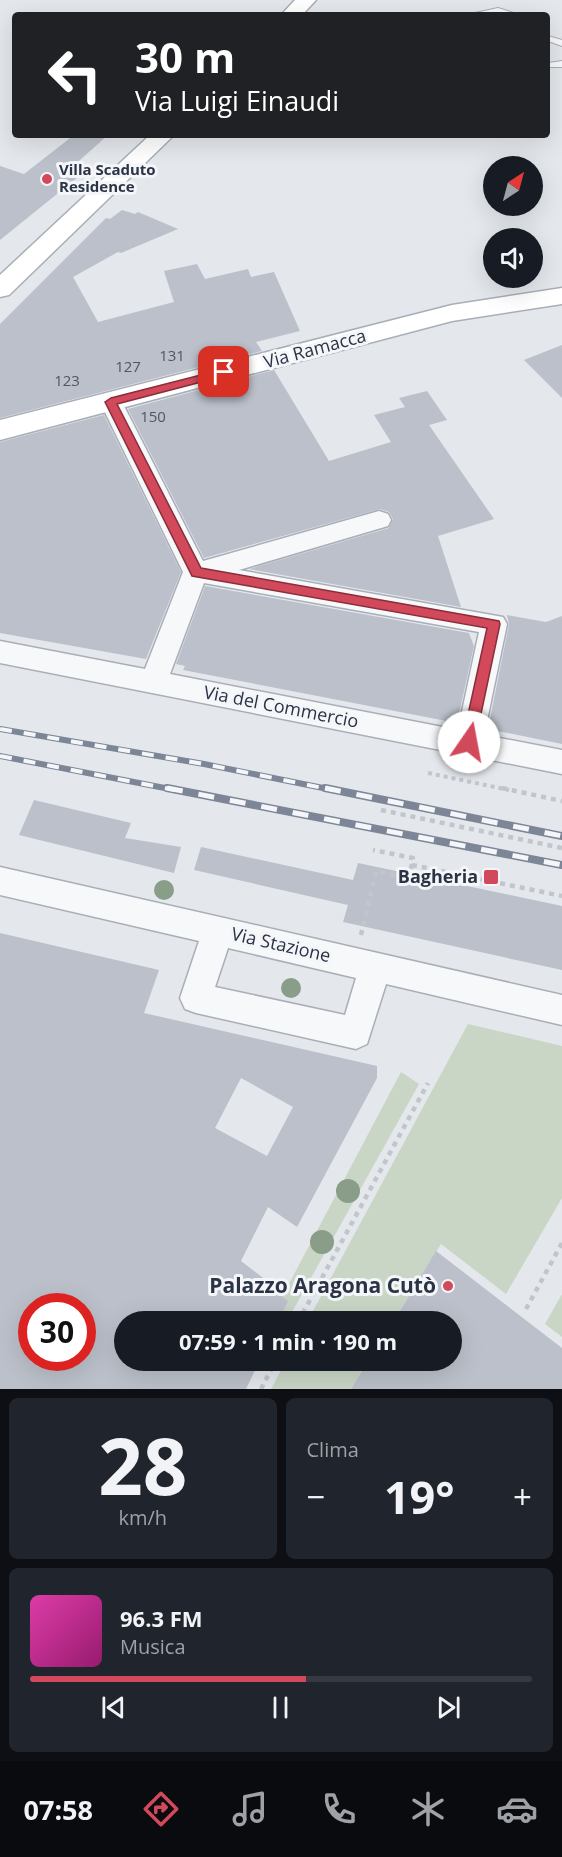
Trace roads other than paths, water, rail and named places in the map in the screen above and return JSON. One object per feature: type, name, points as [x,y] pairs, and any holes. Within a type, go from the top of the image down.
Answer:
[{"type":"main road","points":[[294,12],[306,0]]},
{"type":"main road","points":[[0,289],[160,138]]},
{"type":"main road","name":"Via Ramacca","points":[[0,430],[452,313],[562,296]]},
{"type":"street","points":[[111,402],[196,573],[153,683]]},
{"type":"street","points":[[196,573],[380,520]]},
{"type":"street","points":[[196,573],[494,624],[469,742]]},
{"type":"street","name":"Via del Commercio","points":[[0,652],[562,762]]},
{"type":"street","name":"Via Stazione","points":[[0,881],[562,1010]]},
{"type":"street","points":[[218,931],[196,998],[356,1033],[375,967]]},
{"type":"lane","points":[[487,12],[498,10],[505,12]]},
{"type":"railway","points":[[0,729],[204,764],[333,790]]},
{"type":"railway","points":[[0,756],[175,790]]},
{"type":"railway","points":[[167,788],[562,865]]},
{"type":"railway","points":[[325,788],[562,836]]},
{"type":"place","name":"Villa Scaduto Residence","points":[[47,179]]},
{"type":"place","name":"Bagheria","points":[[491,877]]},
{"type":"place","name":"Palazzo Aragona Cutò","points":[[448,1286]]}]
